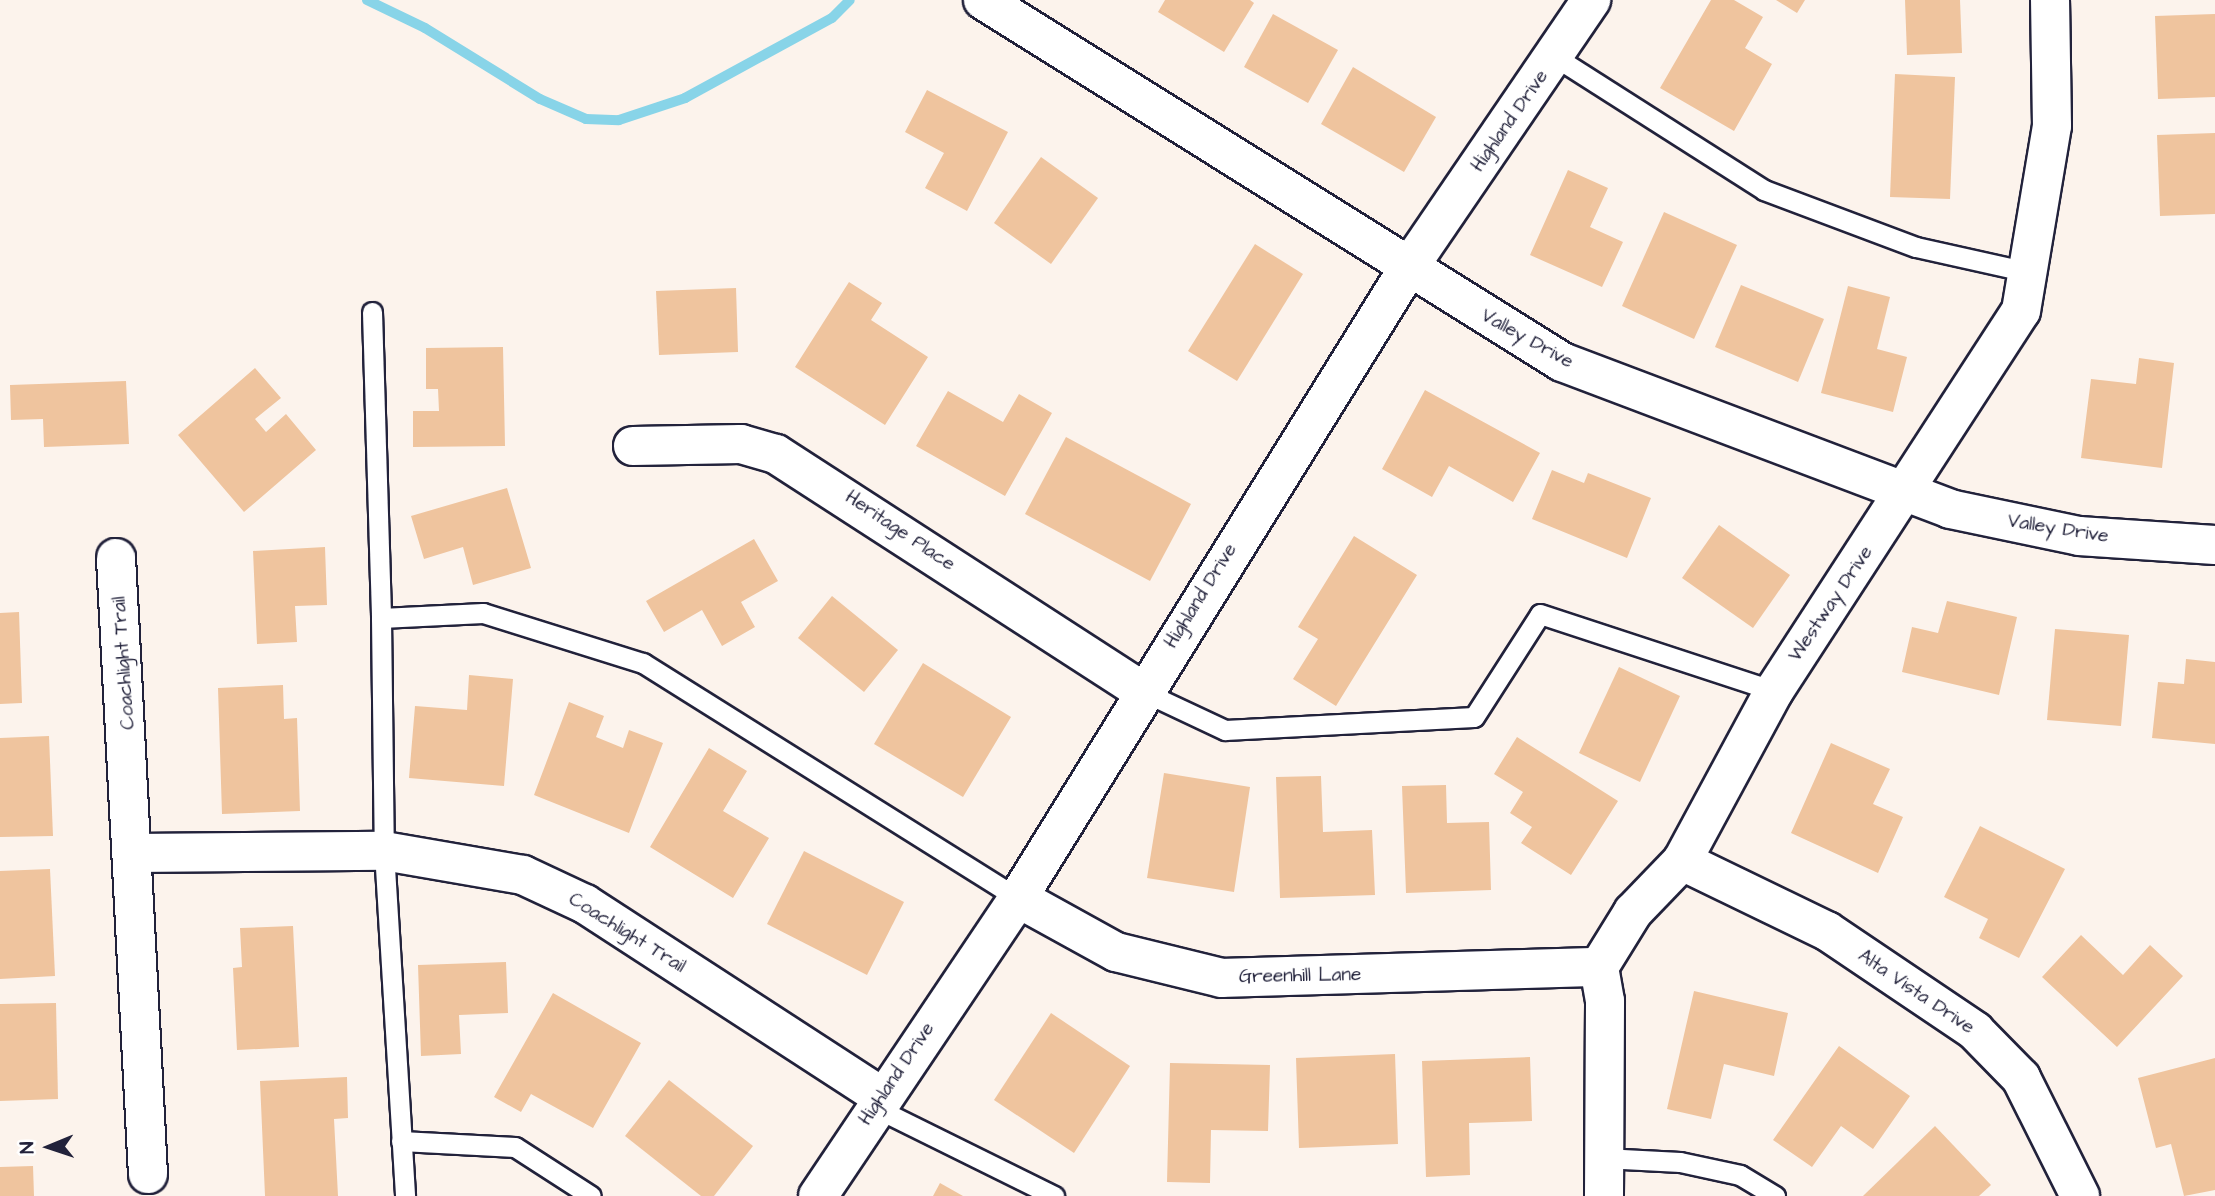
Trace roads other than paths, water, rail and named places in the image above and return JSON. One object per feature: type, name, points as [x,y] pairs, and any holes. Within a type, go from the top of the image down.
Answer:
[{"type":"street","name":"Valley Drive","points":[[983,0],[1406,270],[1562,362],[1904,494],[2079,536],[2215,545]]},
{"type":"street","name":"Highland Drive","points":[[818,1196],[878,1101],[1018,898],[1142,691],[1406,270],[1591,0]]},
{"type":"street","name":"Westway Drive","points":[[1599,967],[1633,912],[1682,860],[1774,691],[2021,312],[2052,126],[2050,0]]},
{"type":"street","name":"Heritage Place","points":[[633,446],[741,444],[776,454],[1142,691]]},
{"type":"street","name":"Coachlight Trail","points":[[116,558],[134,853],[148,1174]]},
{"type":"street","name":"Coachlight Trail","points":[[134,853],[384,851],[474,861],[523,875],[585,904],[878,1101]]},
{"type":"street","name":"Alta Vista Drive","points":[[1682,860],[1827,931],[1975,1031],[2021,1078],[2080,1196]]},
{"type":"street","name":"Greenhill Lane","points":[[1018,898],[1116,952],[1222,978],[1599,967]]},
{"type":"street","points":[[1599,967],[1605,1001],[1604,1196]]},
{"type":"lane","points":[[1554,56],[1764,190],[1916,247],[2028,272]]},
{"type":"lane","points":[[372,312],[381,618],[384,851],[405,1196]]},
{"type":"lane","points":[[381,618],[483,612],[643,663],[1018,898]]},
{"type":"lane","points":[[1142,691],[1225,730],[1474,717],[1540,614],[1774,691]]},
{"type":"lane","points":[[878,1101],[1054,1196]]},
{"type":"lane","points":[[401,1142],[515,1147],[591,1196]]},
{"type":"lane","points":[[1603,1158],[1680,1162],[1740,1175],[1775,1196]]},
{"type":"waterway","points":[[367,0],[425,28],[540,99],[586,119],[619,120],[685,98],[832,18],[850,0]]}]
